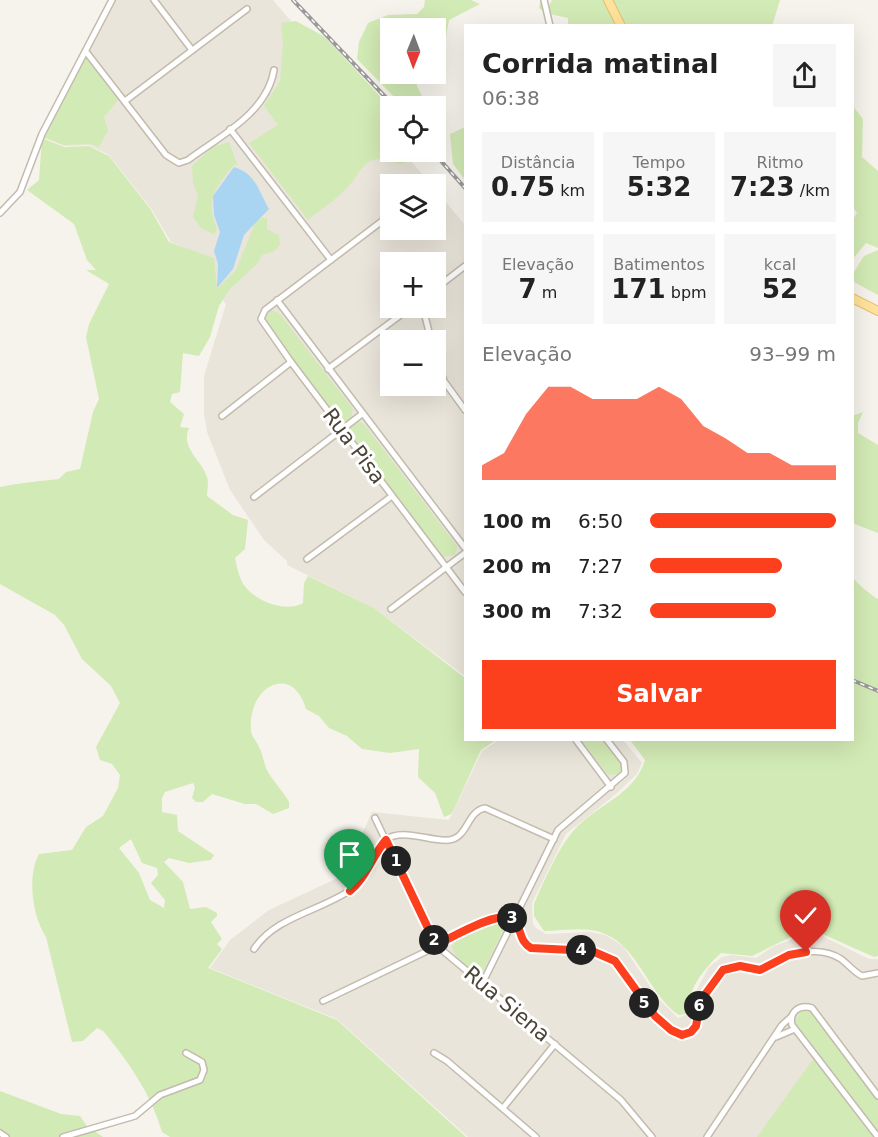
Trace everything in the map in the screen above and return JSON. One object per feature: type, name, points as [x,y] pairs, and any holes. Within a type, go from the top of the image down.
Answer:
[{"type":"main road","points":[[608,0],[620,24]]},
{"type":"main road","points":[[854,298],[878,311]]},
{"type":"street","points":[[0,213],[20,192],[42,134],[112,0]]},
{"type":"street","points":[[154,0],[192,51]]},
{"type":"street","points":[[544,0],[550,24]]},
{"type":"street","points":[[125,101],[247,9]]},
{"type":"street","points":[[87,53],[174,162],[188,160],[257,107],[273,80],[274,70]]},
{"type":"street","points":[[230,129],[331,260]]},
{"type":"street","points":[[380,222],[277,300],[464,547]]},
{"type":"street","points":[[446,281],[464,267]]},
{"type":"street","name":"Rua Pisa","points":[[277,300],[262,314],[261,319],[291,363],[464,591]]},
{"type":"street","points":[[328,369],[397,318]]},
{"type":"street","points":[[222,416],[291,363]]},
{"type":"street","points":[[446,384],[464,409]]},
{"type":"street","points":[[254,497],[362,414]]},
{"type":"street","points":[[307,559],[392,496]]},
{"type":"street","points":[[391,609],[464,554]]},
{"type":"street","points":[[577,741],[610,787]]},
{"type":"street","points":[[482,984],[563,823],[623,777],[626,766],[608,741]]},
{"type":"street","points":[[254,949],[259,941],[283,923],[358,884],[373,855],[386,840],[401,836],[448,840],[457,838],[473,814],[485,808],[554,840]]},
{"type":"street","name":"Rua Siena","points":[[375,818],[436,945],[621,1100],[652,1137]]},
{"type":"street","points":[[323,1000],[495,917],[506,916],[514,919],[523,943],[531,948],[592,951],[615,961],[655,1016],[671,1030],[682,1035],[691,1032],[696,1026],[701,1000],[717,977],[730,967],[760,970],[789,955],[817,952],[840,959],[862,976],[878,973]]},
{"type":"street","points":[[707,1137],[708,1131],[775,1038],[796,1010],[804,1006],[812,1008],[878,1096]]},
{"type":"street","points":[[791,1017],[795,1029],[878,1137]]},
{"type":"street","points":[[775,1038],[795,1029]]},
{"type":"street","points":[[503,1108],[555,1044]]},
{"type":"street","points":[[63,1137],[135,1116],[160,1095],[200,1080],[204,1070],[202,1062],[186,1053]]},
{"type":"street","points":[[434,1053],[447,1060],[536,1137]]},
{"type":"street","points":[[0,1133],[6,1137]]},
{"type":"shaded area","points":[[115,0],[273,0],[380,124],[380,162],[412,162],[422,174],[380,174],[380,240],[446,240],[446,202],[464,224],[464,675],[374,608],[287,565],[287,561],[264,540],[230,490],[207,432],[204,413],[204,376],[226,304],[215,291],[211,259],[171,242],[152,210],[109,155],[89,145],[64,146],[42,137]]},
{"type":"shaded area","points":[[497,741],[624,741],[642,763],[637,774],[616,794],[566,834],[532,903],[533,924],[546,934],[589,932],[605,935],[623,946],[657,997],[678,1018],[688,1014],[689,1004],[709,967],[722,957],[732,955],[756,958],[774,946],[796,938],[818,934],[869,959],[878,959],[878,1137],[468,1137],[337,1019],[210,968],[230,940],[269,910],[344,875],[372,812],[449,820],[482,751]]},
{"type":"green space","points":[[425,0],[471,0],[480,4],[449,20],[446,37],[446,18],[380,18],[388,15],[417,14],[424,7]]},
{"type":"green space","points":[[552,0],[780,0],[773,24],[568,24],[568,18],[545,13],[539,8],[540,2],[548,7]]},
{"type":"green space","points":[[380,18],[380,82],[357,59],[359,42],[368,23]]},
{"type":"green space","points":[[296,21],[325,37],[380,96],[380,159],[366,164],[341,194],[308,220],[249,143],[278,125],[264,106],[280,81],[283,44],[281,23]]},
{"type":"green space","points":[[85,57],[118,100],[104,117],[108,131],[99,147],[90,144],[64,145],[43,137]]},
{"type":"green space","points":[[381,84],[417,84],[422,96],[393,96]]},
{"type":"green space","points":[[854,108],[863,119],[862,157],[878,171],[878,248],[866,243],[854,258],[854,218],[857,213],[854,209]]},
{"type":"green space","points":[[464,127],[464,179],[453,164],[450,134]]},
{"type":"green space","points":[[42,138],[64,147],[89,146],[109,156],[151,210],[169,242],[214,258],[217,289],[236,270],[255,223],[262,218],[267,218],[267,229],[279,235],[280,245],[273,252],[262,255],[258,263],[229,290],[219,306],[210,337],[199,356],[183,353],[180,392],[172,394],[170,402],[184,414],[180,427],[189,428],[187,442],[207,477],[207,496],[233,515],[248,520],[245,549],[235,558],[238,572],[249,591],[271,604],[288,607],[303,603],[304,583],[308,576],[374,608],[464,677],[464,741],[494,741],[481,750],[454,809],[451,814],[444,817],[435,793],[418,777],[419,749],[390,753],[362,749],[347,736],[329,728],[319,716],[306,709],[300,695],[291,687],[282,684],[272,686],[263,692],[256,702],[251,731],[266,768],[289,802],[289,808],[273,814],[256,804],[245,804],[212,794],[203,802],[196,802],[192,798],[195,787],[193,783],[165,792],[162,798],[162,812],[177,815],[178,831],[214,855],[211,860],[189,863],[169,858],[164,862],[183,882],[190,909],[206,907],[217,913],[211,922],[222,939],[217,944],[222,949],[208,968],[337,1020],[466,1137],[170,1137],[162,1132],[152,1105],[138,1079],[103,1031],[97,1028],[83,1041],[72,1042],[46,937],[34,907],[33,873],[39,854],[72,850],[86,827],[103,816],[118,788],[120,775],[112,764],[100,760],[96,747],[120,703],[111,686],[82,659],[64,625],[55,615],[0,584],[0,487],[59,479],[66,472],[80,469],[93,412],[99,399],[86,337],[89,324],[109,284],[86,270],[96,270],[87,260],[74,224],[27,190],[39,180]],"holes":[[[131,839],[142,863],[157,868],[158,875],[151,883],[165,900],[164,908],[150,900],[139,873],[119,848]]]},
{"type":"green space","points":[[229,142],[237,164],[225,176],[213,196],[212,210],[217,229],[214,234],[202,229],[193,217],[198,196],[193,183],[192,166],[213,147]]},
{"type":"green space","points":[[878,250],[878,295],[854,282],[854,272],[864,256]]},
{"type":"green space","points":[[271,310],[279,313],[353,409],[351,418],[345,421],[339,419],[265,322],[265,316]]},
{"type":"green space","points":[[863,412],[858,423],[858,433],[878,445],[878,533],[854,524],[854,415]]},
{"type":"green space","points":[[359,422],[364,424],[457,546],[455,555],[443,557],[351,436],[350,428]]},
{"type":"green space","points":[[854,578],[878,599],[878,956],[874,957],[818,932],[795,935],[752,956],[721,953],[708,966],[693,989],[686,1014],[679,1015],[657,993],[640,966],[620,943],[607,935],[591,930],[544,931],[534,916],[534,904],[557,855],[568,837],[583,821],[624,791],[640,772],[645,760],[631,741],[854,741]]},
{"type":"green space","points":[[582,741],[604,741],[622,765],[620,774],[608,775]]},
{"type":"green space","points":[[499,920],[504,922],[505,927],[483,971],[473,969],[463,963],[453,950],[452,946],[456,940]]},
{"type":"green space","points":[[801,1010],[810,1012],[878,1101],[878,1131],[795,1022]]},
{"type":"green space","points":[[814,1058],[873,1137],[757,1137]]},
{"type":"green space","points":[[0,1091],[61,1114],[80,1116],[87,1126],[103,1137],[0,1137]]},
{"type":"water","points":[[234,167],[252,178],[269,209],[244,235],[233,269],[217,288],[218,264],[214,251],[220,232],[214,215],[213,196]]},
{"type":"railway","points":[[293,0],[384,96]]},
{"type":"railway","points":[[442,162],[464,187]]},
{"type":"railway","points":[[854,681],[878,691]]},
{"type":"route","points":[[350,891],[358,884],[373,855],[386,840],[436,945],[495,917],[509,916],[514,919],[523,943],[531,948],[592,951],[615,961],[655,1016],[671,1030],[682,1035],[691,1032],[696,1026],[701,1000],[723,970],[740,966],[760,970],[789,955],[806,952]]}]
